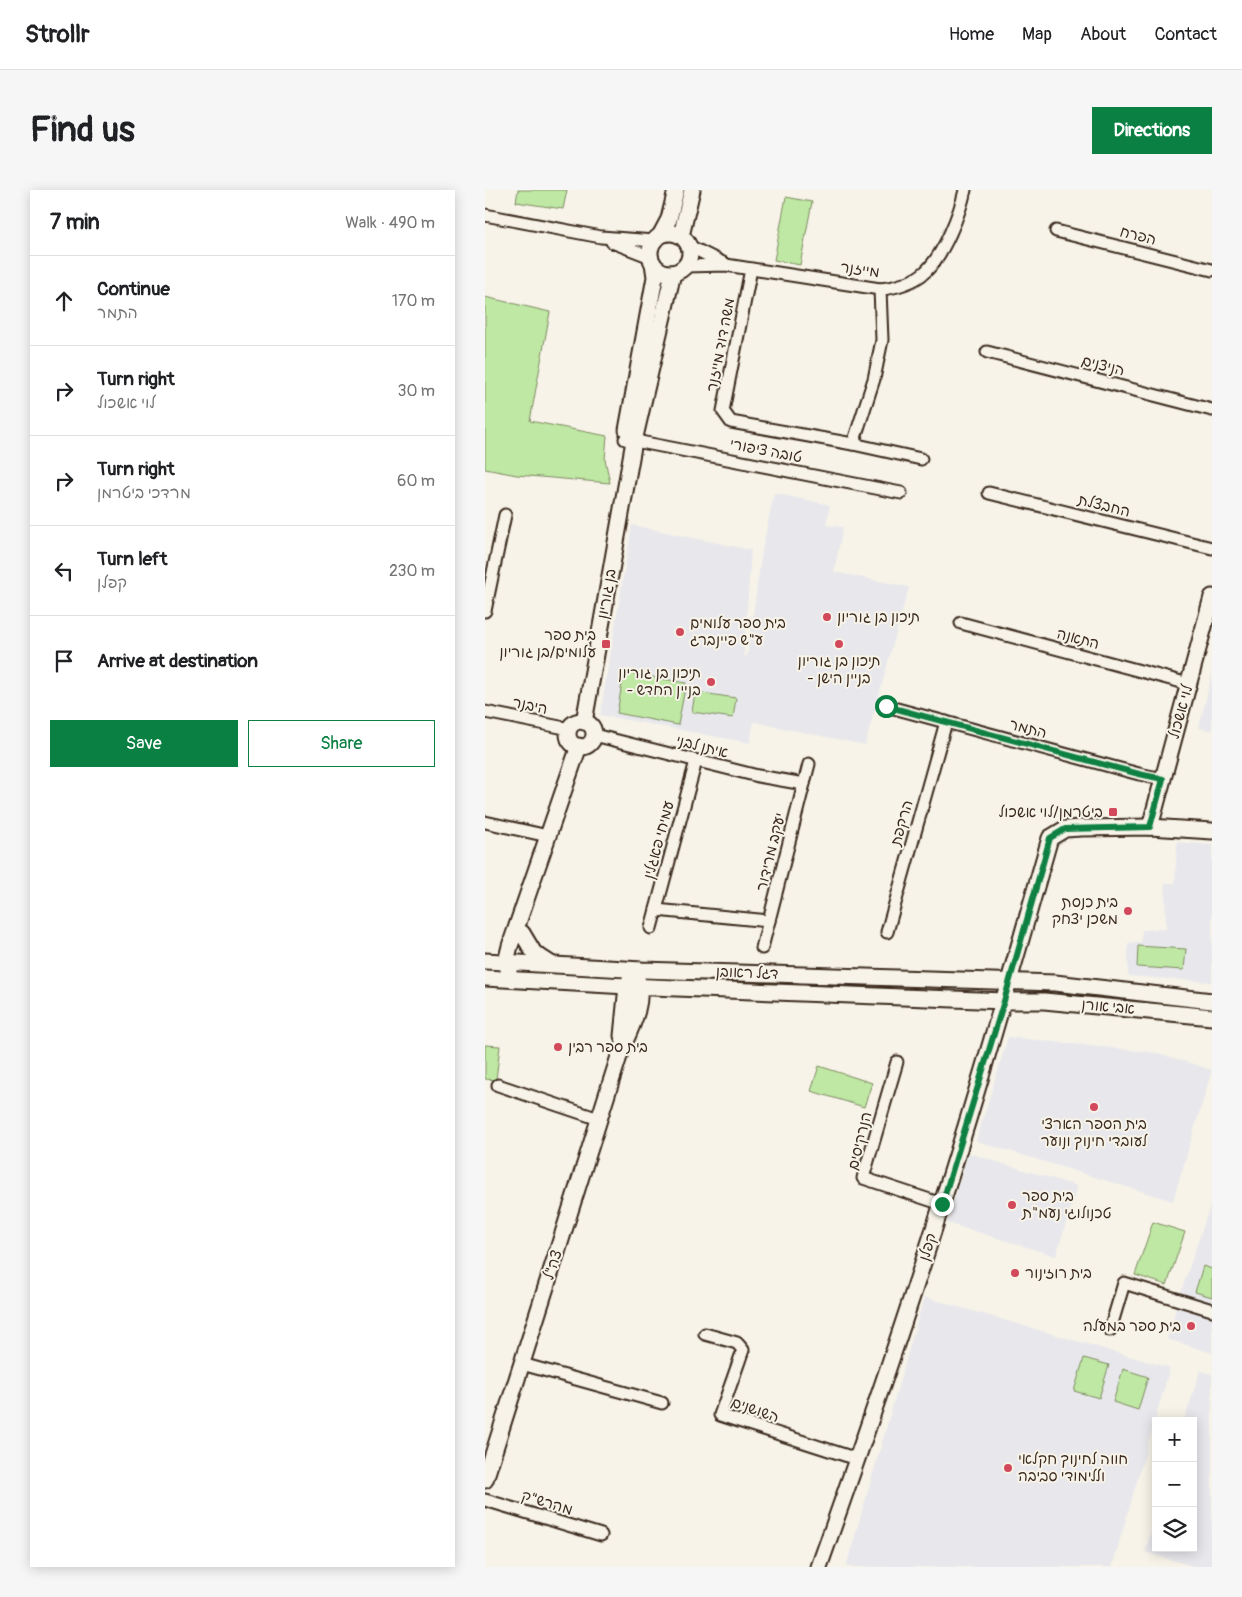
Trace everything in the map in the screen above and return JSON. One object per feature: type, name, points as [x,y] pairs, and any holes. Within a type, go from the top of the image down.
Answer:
[{"type":"street","points":[[652,260],[651,247],[669,219],[676,190]]},
{"type":"street","points":[[601,237],[652,260],[663,272],[680,269],[690,256],[685,241],[693,190]]},
{"type":"street","name":"מייזנר","points":[[680,269],[726,265],[880,289],[892,288],[926,271],[939,253],[960,212],[965,190]]},
{"type":"street","points":[[485,215],[601,237],[657,238],[671,233],[685,241]]},
{"type":"street","name":"הפרח","points":[[1056,231],[1212,270]]},
{"type":"street","name":"מייזנר","points":[[685,241],[726,265]]},
{"type":"street","name":"בן גוריון","points":[[584,722],[630,466],[630,440],[655,277],[652,260]]},
{"type":"street","name":"בן גוריון","points":[[630,440],[680,269]]},
{"type":"street","name":"משה דוד מייזנר","points":[[751,269],[723,411],[731,422],[853,444],[921,459]]},
{"type":"street","points":[[853,444],[874,379],[882,340],[880,289]]},
{"type":"street","name":"הניצנים","points":[[987,352],[1212,410]]},
{"type":"street","name":"טובה ציפורי","points":[[630,440],[901,493]]},
{"type":"street","name":"החבצלת","points":[[989,493],[1212,548]]},
{"type":"street","points":[[485,611],[490,559],[505,515]]},
{"type":"street","name":"לוי אשכול","points":[[1150,827],[1212,597]]},
{"type":"street","name":"התאנה","points":[[961,623],[1189,684]]},
{"type":"street","name":"התמר","points":[[886,706],[1163,779]]},
{"type":"street","name":"היבנר","points":[[485,712],[570,729]]},
{"type":"street","points":[[584,722],[591,726],[594,735],[591,743],[583,747],[575,745],[569,738],[570,729],[575,723],[584,722]]},
{"type":"street","name":"הרקפת","points":[[887,932],[946,722]]},
{"type":"street","name":"איתן לבני","points":[[594,735],[758,776],[804,784]]},
{"type":"street","points":[[511,981],[512,963],[523,912],[579,746]]},
{"type":"street","name":"עמיחי פאגלין","points":[[651,928],[696,760]]},
{"type":"street","name":"יעקב מרידור","points":[[762,948],[809,764]]},
{"type":"street","points":[[485,822],[549,836]]},
{"type":"street","points":[[1150,827],[1212,831]]},
{"type":"street","name":"קפלן","points":[[819,1567],[857,1460],[942,1204],[1004,1001],[1050,838],[1065,829],[1150,827]]},
{"type":"street","points":[[656,910],[769,921]]},
{"type":"street","points":[[512,963],[522,933],[523,912]]},
{"type":"street","points":[[522,933],[534,953],[552,965]]},
{"type":"street","name":"דגל ראובן","points":[[485,961],[635,969],[1009,982]]},
{"type":"street","name":"צה\"ל","points":[[485,1480],[621,1050],[635,1020],[635,969]]},
{"type":"street","name":"דגל ראובן","points":[[485,978],[511,981],[1004,1001]]},
{"type":"street","name":"אבי אורן","points":[[1009,982],[1055,983],[1212,1001]]},
{"type":"street","name":"אבי אורן","points":[[1004,1001],[1044,1001],[1212,1017]]},
{"type":"street","name":"הנרקיסים","points":[[897,1062],[863,1178],[942,1204]]},
{"type":"street","points":[[498,1085],[599,1119]]},
{"type":"street","points":[[1110,1330],[1124,1283],[1212,1310]]},
{"type":"street","name":"השושנים","points":[[705,1334],[737,1343],[743,1350],[720,1415],[857,1460]]},
{"type":"street","points":[[522,1364],[662,1403]]},
{"type":"street","name":"מהרש\"ק","points":[[485,1500],[601,1535]]},
{"type":"shaded area","name":"תיכון בן גוריון","points":[[774,493],[830,505],[826,525],[843,527],[834,572],[909,587],[865,745],[754,722],[750,743],[600,715],[632,525],[751,550],[744,656],[747,656],[762,551]]},
{"type":"shaded area","points":[[1212,673],[1212,731],[1199,728]]},
{"type":"shaded area","points":[[1177,842],[1212,845],[1212,982],[1128,976],[1128,943],[1141,942],[1142,930],[1166,929],[1165,883],[1175,883]]},
{"type":"shaded area","name":"בית הספר הארצי לעובדי חינוך ונוער","points":[[1008,1037],[1158,1053],[1212,1070],[1173,1201],[976,1141]]},
{"type":"shaded area","name":"בית ספר טכנולוגי נעמ\"ת","points":[[968,1153],[1077,1186],[1056,1256],[947,1223]]},
{"type":"shaded area","points":[[1212,1200],[1212,1305],[1180,1295]]},
{"type":"shaded area","name":"חווה לחינוך חקלאי וללימודי סביבה","points":[[924,1297],[1170,1368],[1156,1417],[1152,1417],[1152,1430],[1112,1567],[846,1567]]},
{"type":"shaded area","name":"בית ספר במעלה","points":[[1178,1302],[1212,1313],[1212,1353],[1167,1339]]},
{"type":"shaded area","points":[[1200,1371],[1212,1374],[1212,1567],[1195,1567],[1145,1552],[1152,1529],[1152,1552],[1197,1552],[1197,1417],[1185,1417]]},
{"type":"green space","points":[[518,190],[567,190],[563,209],[516,202]]},
{"type":"green space","points":[[786,197],[812,202],[800,265],[774,260]]},
{"type":"green space","points":[[485,297],[550,312],[530,421],[607,436],[605,459],[610,483],[517,475],[485,469]]},
{"type":"green space","points":[[624,672],[686,683],[678,725],[617,713]]},
{"type":"green space","points":[[695,692],[736,698],[733,718],[692,712]]},
{"type":"green space","points":[[1138,946],[1186,949],[1184,970],[1137,967]]},
{"type":"green space","points":[[485,1045],[500,1046],[496,1080],[485,1079]]},
{"type":"green space","points":[[819,1066],[872,1083],[864,1107],[811,1091]]},
{"type":"green space","points":[[1153,1222],[1185,1232],[1167,1285],[1135,1275]]},
{"type":"green space","points":[[1203,1266],[1212,1269],[1212,1297],[1195,1292]]},
{"type":"green space","points":[[1084,1358],[1109,1365],[1099,1398],[1074,1391]]},
{"type":"green space","points":[[1123,1369],[1148,1377],[1138,1410],[1113,1402]]},
{"type":"place","name":"תיכון בן גוריון","points":[[827,617]]},
{"type":"place","name":"בית ספר עלומים ע\"ש פיינברג","points":[[680,632]]},
{"type":"place","name":"בית ספר עלומים/בן גוריון","points":[[606,644]]},
{"type":"place","name":"תיכון בן גוריון - בניין הישן","points":[[839,644]]},
{"type":"place","name":"תיכון בן גוריון - בניין החדש","points":[[711,682]]},
{"type":"place","name":"ביטרמן/לוי אשכול","points":[[1113,812]]},
{"type":"place","name":"בית כנסת משכן יצחק","points":[[1128,911]]},
{"type":"place","name":"בית ספר רבין","points":[[558,1047]]},
{"type":"place","name":"בית הספר הארצי לעובדי חינוך ונוער","points":[[1094,1107]]},
{"type":"place","name":"בית ספר טכנולוגי נעמ\"ת","points":[[1012,1205]]},
{"type":"place","name":"בית רוזינור","points":[[1015,1273]]},
{"type":"place","name":"בית ספר במעלה","points":[[1191,1326]]},
{"type":"place","name":"חווה לחינוך חקלאי וללימודי סביבה","points":[[1008,1468]]},
{"type":"route","points":[[886,706],[1163,779],[1150,827],[1065,829],[1050,838],[1004,1001],[942,1204]]}]
